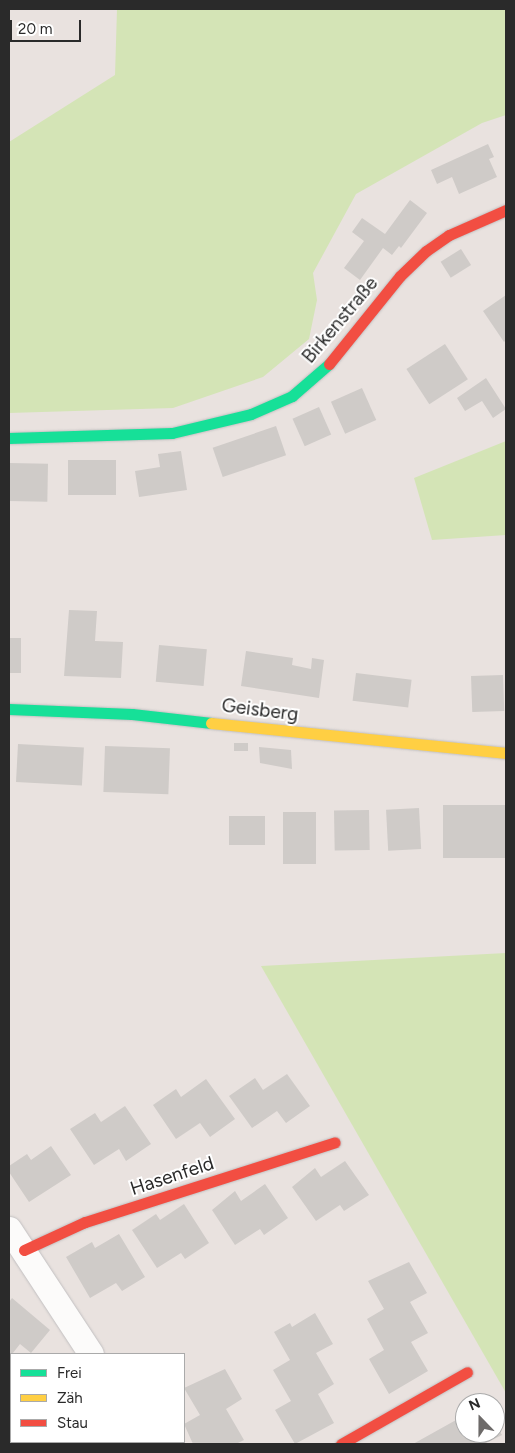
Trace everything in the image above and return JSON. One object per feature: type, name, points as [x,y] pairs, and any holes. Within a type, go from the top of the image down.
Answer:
[{"type":"street","name":"Birkenstraße","points":[[9,438],[172,433],[251,414],[292,396],[323,371],[400,276],[426,251],[449,235],[506,210]]},
{"type":"street","name":"Geisberg","points":[[9,709],[132,714],[416,746],[506,753]]},
{"type":"street","name":"Hasenfeld","points":[[24,1250],[85,1222],[335,1142]]},
{"type":"street","points":[[9,1228],[90,1353]]},
{"type":"street","points":[[341,1444],[467,1372]]},
{"type":"green space","points":[[117,9],[506,9],[506,115],[482,123],[356,194],[313,273],[317,300],[309,339],[263,377],[173,408],[9,413],[9,142],[115,75]]},
{"type":"green space","points":[[506,441],[506,535],[432,540],[414,478]]},
{"type":"green space","points":[[506,953],[506,1393],[261,966]]},
{"type":"building","points":[[488,144],[494,157],[489,159],[497,177],[459,194],[452,177],[437,184],[431,170]]},
{"type":"building","points":[[410,200],[427,213],[401,248],[399,246],[392,255],[383,248],[360,280],[344,268],[364,241],[352,232],[362,218],[385,234]]},
{"type":"building","points":[[461,249],[471,265],[451,278],[441,262]]},
{"type":"building","points":[[506,295],[506,340],[504,342],[483,311]]},
{"type":"building","points":[[445,344],[468,379],[429,404],[406,369]]},
{"type":"building","points":[[486,378],[506,409],[493,418],[482,401],[465,411],[457,398]]},
{"type":"building","points":[[362,388],[376,420],[345,434],[331,402]]},
{"type":"building","points":[[319,407],[331,434],[305,446],[293,419]]},
{"type":"building","points":[[276,426],[286,455],[223,477],[213,448]]},
{"type":"building","points":[[181,451],[187,490],[139,497],[135,471],[160,467],[158,454]]},
{"type":"building","points":[[68,460],[116,460],[116,495],[68,495]]},
{"type":"building","points":[[9,463],[48,464],[47,502],[9,501]]},
{"type":"building","points":[[69,610],[97,611],[95,641],[123,642],[121,678],[64,676]]},
{"type":"building","points":[[9,638],[21,638],[21,673],[9,673]]},
{"type":"building","points":[[159,645],[207,649],[204,686],[156,682]]},
{"type":"building","points":[[246,651],[293,658],[292,665],[311,669],[312,658],[324,660],[319,698],[241,686]]},
{"type":"building","points":[[356,673],[412,680],[408,708],[353,701]]},
{"type":"building","points":[[503,675],[504,711],[472,712],[471,676]]},
{"type":"building","points":[[234,743],[248,743],[248,751],[234,751]]},
{"type":"building","points":[[18,744],[84,747],[82,785],[16,782]]},
{"type":"building","points":[[105,746],[170,748],[168,794],[103,792]]},
{"type":"building","points":[[259,747],[291,750],[292,769],[260,763]]},
{"type":"building","points":[[443,805],[506,805],[506,858],[443,858]]},
{"type":"building","points":[[419,808],[421,849],[388,851],[386,810]]},
{"type":"building","points":[[369,810],[370,850],[335,851],[334,811]]},
{"type":"building","points":[[283,812],[316,812],[316,864],[283,864]]},
{"type":"building","points":[[229,816],[265,816],[265,845],[229,845]]},
{"type":"building","points":[[287,1074],[310,1106],[286,1123],[277,1111],[252,1128],[229,1096],[255,1078],[263,1090]]},
{"type":"building","points":[[206,1079],[235,1119],[210,1137],[200,1123],[176,1139],[153,1105],[176,1089],[181,1097]]},
{"type":"building","points":[[125,1106],[151,1144],[126,1161],[119,1149],[94,1165],[70,1129],[95,1113],[101,1122]]},
{"type":"building","points":[[51,1146],[71,1175],[29,1202],[9,1172],[9,1166],[27,1154],[31,1160]]},
{"type":"building","points":[[345,1161],[369,1195],[344,1211],[340,1205],[316,1221],[292,1187],[315,1168],[321,1177]]},
{"type":"building","points":[[265,1184],[288,1218],[264,1235],[260,1229],[235,1245],[212,1210],[235,1191],[241,1201]]},
{"type":"building","points":[[184,1204],[209,1243],[185,1259],[181,1253],[157,1268],[132,1230],[156,1214],[160,1220]]},
{"type":"building","points":[[119,1234],[145,1277],[122,1291],[116,1283],[90,1298],[66,1257],[92,1242],[95,1248]]},
{"type":"building","points":[[409,1262],[427,1293],[410,1302],[428,1333],[411,1342],[428,1371],[389,1394],[369,1359],[384,1350],[367,1319],[384,1309],[368,1281]]},
{"type":"building","points":[[12,1298],[50,1330],[31,1353],[20,1344],[13,1353],[10,1353],[9,1358],[9,1302]]},
{"type":"building","points":[[315,1313],[333,1344],[316,1353],[334,1384],[318,1394],[334,1423],[295,1444],[275,1410],[291,1401],[273,1370],[290,1360],[274,1332],[290,1323],[292,1327]]},
{"type":"building","points":[[225,1369],[242,1399],[226,1409],[244,1440],[236,1444],[193,1444],[185,1423],[200,1415],[185,1388]]},
{"type":"building","points":[[455,1421],[455,1443],[486,1443],[484,1444],[413,1444]]},
{"type":"traffic: fast","points":[[9,438],[172,433],[251,414],[292,396],[329,364]]},
{"type":"traffic: fast","points":[[9,709],[132,714],[211,723]]},
{"type":"traffic: slow","points":[[211,723],[506,753]]},
{"type":"traffic: jam","points":[[329,364],[400,276],[426,251],[449,235],[506,210]]},
{"type":"traffic: jam","points":[[24,1250],[85,1222],[335,1142]]},
{"type":"traffic: jam","points":[[341,1444],[467,1372]]}]
